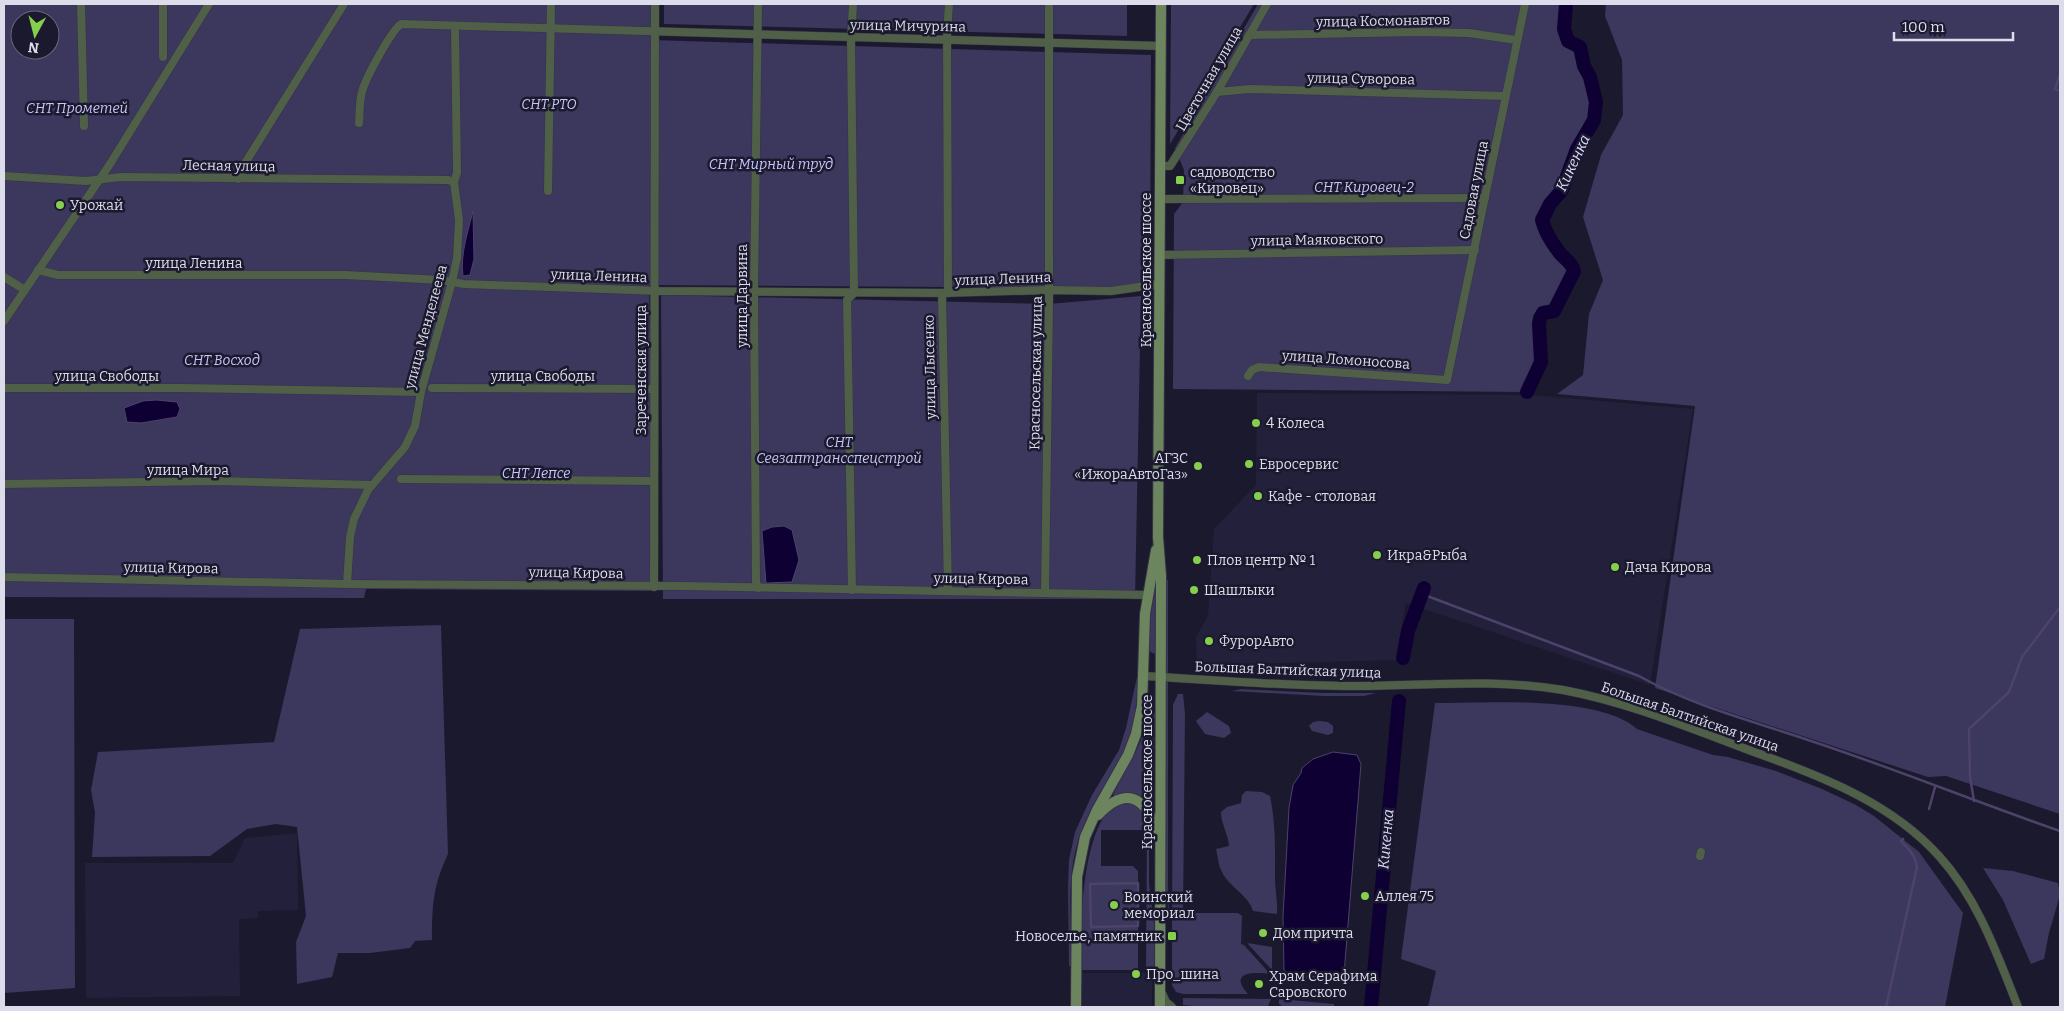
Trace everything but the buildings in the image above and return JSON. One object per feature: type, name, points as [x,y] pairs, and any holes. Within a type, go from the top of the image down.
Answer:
[{"type":"main road","name":"Красносельское шоссе","points":[[1160,1007],[1161,576],[1158,537],[1159,255],[1160,199],[1165,166],[1161,4]]},
{"type":"main road","name":"Красносельское шоссе","points":[[1076,1007],[1077,877],[1080,856],[1090,824],[1133,744],[1140,720],[1144,676],[1145,614],[1158,537]]},
{"type":"main road","points":[[1090,824],[1108,805],[1117,799],[1128,798],[1138,800],[1145,807],[1152,816],[1160,836]]},
{"type":"street","points":[[81,4],[84,126]]},
{"type":"street","points":[[163,4],[163,57]]},
{"type":"street","points":[[4,322],[101,178],[209,4]]},
{"type":"street","points":[[238,178],[242,168],[344,4]]},
{"type":"street","points":[[548,191],[551,4]]},
{"type":"street","name":"Зареченская улица","points":[[654,586],[655,4]]},
{"type":"street","name":"улица Дарвина","points":[[758,4],[754,291],[756,582],[758,588]]},
{"type":"street","points":[[852,590],[847,300],[854,293],[851,38],[853,4]]},
{"type":"street","name":"улица Лысенко","points":[[948,590],[945,293],[947,39],[949,4]]},
{"type":"street","name":"Красносельская улица","points":[[1044,593],[1049,290],[1049,4]]},
{"type":"street","name":"Цветочная улица","points":[[1165,166],[1217,92],[1267,4]]},
{"type":"street","name":"Садовая улица","points":[[1447,380],[1525,4]]},
{"type":"street","name":"улица Мичурина","points":[[359,123],[362,91],[381,51],[396,28],[401,24],[1161,46]]},
{"type":"street","name":"улица Менделеева","points":[[347,584],[350,537],[354,519],[368,490],[405,447],[415,426],[421,392],[457,258],[459,220],[454,182],[457,173],[455,27]]},
{"type":"street","name":"улица Космонавтов","points":[[1249,35],[1469,32],[1516,40]]},
{"type":"street","name":"улица Суворова","points":[[1217,92],[1250,89],[1505,96]]},
{"type":"street","name":"Лесная улица","points":[[4,176],[86,181],[101,178],[238,178],[448,180],[454,182]]},
{"type":"street","points":[[1160,199],[1486,198]]},
{"type":"street","name":"улица Маяковского","points":[[1159,255],[1475,250]]},
{"type":"street","name":"улица Ленина","points":[[38,270],[58,275],[345,275],[464,284],[654,290],[854,293],[1111,291],[1159,284]]},
{"type":"street","points":[[4,277],[25,290]]},
{"type":"street","name":"улица Ломоносова","points":[[1248,376],[1252,370],[1259,367],[1447,380]]},
{"type":"street","name":"улица Свободы","points":[[4,388],[182,388],[421,392]]},
{"type":"street","name":"улица Свободы","points":[[432,388],[653,389]]},
{"type":"street","points":[[401,479],[653,481]]},
{"type":"street","name":"улица Мира","points":[[4,484],[220,482],[372,485]]},
{"type":"street","name":"улица Кирова","points":[[4,577],[347,584],[948,590],[1148,595]]},
{"type":"street","name":"Большая Балтийская улица","points":[[1144,676],[1316,686],[1500,683],[1563,690],[1640,710],[1818,776],[1854,792],[1891,814],[1913,831],[1938,855],[1955,875],[1983,920],[2018,1007]]},
{"type":"street","points":[[1160,988],[1166,1002],[1172,1007]]},
{"type":"shaded area","points":[[473,211],[474,259],[470,275],[463,276],[464,251]]},
{"type":"shaded area","points":[[1257,393],[1531,395],[1693,409],[1650,685],[1406,603],[1396,660],[1197,665],[1196,637],[1208,616],[1214,529],[1256,485]]},
{"type":"shaded area","points":[[143,401],[177,402],[180,409],[177,417],[141,423],[127,422],[124,408]]},
{"type":"shaded area","points":[[784,526],[792,530],[799,560],[792,582],[766,583],[762,531],[772,527]]},
{"type":"shaded area","points":[[1333,752],[1357,755],[1361,764],[1344,974],[1334,978],[1289,974],[1284,970],[1283,917],[1289,808],[1293,785],[1302,768],[1313,759]]},
{"type":"shaded area","points":[[297,833],[298,910],[258,911],[258,918],[239,919],[240,996],[86,998],[85,863],[233,863],[245,838]]},
{"type":"shaded area","points":[[1082,973],[1152,973],[1152,1007],[1082,1007]]},
{"type":"green space","points":[[4,4],[651,4],[651,40],[1151,55],[1150,283],[1110,288],[649,285],[653,481],[651,591],[366,589],[364,598],[4,597]]},
{"type":"green space","points":[[664,4],[1127,4],[1127,36],[664,24]]},
{"type":"green space","points":[[1171,4],[1254,4],[1170,144]]},
{"type":"green space","name":"СНТ Кировец-2","points":[[1258,4],[1566,4],[1564,29],[1568,41],[1580,47],[1596,102],[1594,120],[1577,149],[1562,190],[1550,204],[1542,220],[1549,237],[1560,254],[1571,262],[1574,271],[1559,312],[1544,313],[1540,318],[1541,362],[1527,392],[1173,389],[1174,214],[1183,202],[1184,170],[1175,148]]},
{"type":"green space","points":[[1606,4],[2060,4],[2060,814],[1946,776],[1928,777],[1655,688],[1695,406],[1557,394],[1583,375],[1589,314],[1603,280],[1583,217],[1601,155],[1623,115],[1622,60],[1605,16]]},
{"type":"green space","name":"СНТ Севзаптрансспецстрой","points":[[661,295],[1049,304],[1141,296],[1135,599],[663,599]]},
{"type":"green space","points":[[1164,579],[1168,580],[1169,915],[1164,877]]},
{"type":"green space","points":[[1156,581],[1159,581],[1155,654],[1149,651],[1149,624]]},
{"type":"green space","points":[[4,619],[74,619],[75,988],[4,993]]},
{"type":"green space","points":[[441,625],[448,854],[439,876],[434,896],[432,940],[415,941],[410,948],[370,953],[338,953],[332,977],[297,984],[296,942],[306,916],[297,827],[276,824],[247,829],[210,856],[92,857],[95,813],[91,790],[98,752],[274,742],[300,629]]},
{"type":"green space","points":[[1138,672],[1135,712],[1129,741],[1082,829],[1074,856],[1070,903],[1071,966],[1069,966],[1069,860],[1075,832],[1092,795],[1119,750],[1126,728]]},
{"type":"green space","points":[[1241,689],[1322,693],[1376,693],[1364,696],[1323,696],[1232,691]]},
{"type":"green space","points":[[1178,694],[1183,694],[1185,714],[1183,913],[1238,913],[1242,916],[1241,944],[1270,974],[1251,973],[1242,977],[1242,986],[1248,994],[1183,994],[1176,992],[1172,985],[1172,940],[1174,940],[1174,930],[1172,930],[1173,705]]},
{"type":"green space","points":[[1435,703],[1541,703],[1597,711],[1620,718],[1637,729],[1713,755],[1728,757],[1776,771],[1856,805],[1874,816],[1919,852],[1963,913],[1945,1007],[1428,1007],[1436,971],[1401,959]]},
{"type":"green space","points":[[1147,711],[1155,712],[1153,808],[1142,799],[1113,795],[1134,756],[1142,736]]},
{"type":"green space","points":[[1207,712],[1229,726],[1231,733],[1224,738],[1205,734],[1196,721]]},
{"type":"green space","points":[[1313,722],[1328,722],[1333,726],[1333,733],[1328,735],[1312,731],[1309,726]]},
{"type":"green space","points":[[1246,791],[1262,792],[1270,796],[1274,827],[1277,914],[1253,911],[1247,900],[1224,876],[1219,865],[1216,849],[1229,846],[1221,812],[1227,807],[1241,803],[1242,795]]},
{"type":"green space","points":[[1124,803],[1134,804],[1142,809],[1149,821],[1149,884],[1154,923],[1154,970],[1146,970],[1147,830],[1101,830],[1101,866],[1133,866],[1138,871],[1138,970],[1081,970],[1084,886],[1093,841],[1100,823],[1110,809]]},
{"type":"green space","points":[[1983,868],[2013,871],[2058,883],[2060,895],[2044,959],[2031,964],[2003,900]]},
{"type":"green space","points":[[1247,943],[1272,947],[1272,970]]},
{"type":"green space","points":[[1289,971],[1337,975],[1338,978],[1325,980],[1298,976],[1293,978],[1286,974]]},
{"type":"green space","points":[[1183,998],[1271,999],[1268,1006],[1194,1006],[1183,1005]]},
{"type":"green space","points":[[1279,999],[1334,1004],[1334,1006],[1282,1006],[1279,1004]]},
{"type":"waterway","name":"Кикенка","points":[[1527,392],[1541,362],[1540,318],[1543,313],[1554,311],[1574,271],[1551,241],[1542,220],[1550,204],[1562,190],[1577,149],[1594,120],[1596,102],[1580,47],[1568,41],[1564,29],[1566,4]]},
{"type":"waterway","points":[[2060,74],[2055,89],[2060,91]]},
{"type":"waterway","name":"Кикенка","points":[[1403,658],[1408,631],[1424,588]]},
{"type":"waterway","points":[[1422,594],[1639,676],[1682,697],[1847,753],[2060,831]]},
{"type":"waterway","points":[[1974,801],[1970,777],[1969,729],[2009,692],[2022,657],[2060,607]]},
{"type":"waterway","name":"Кикенка","points":[[1371,1007],[1399,701]]},
{"type":"waterway","points":[[1929,809],[1935,787]]},
{"type":"waterway","points":[[1886,1007],[1917,867],[1913,856],[1901,841],[1903,839]]},
{"type":"waterway","points":[[1138,883],[1138,926],[1091,927],[1090,884],[1138,883]]},
{"type":"waterway","name":"Кикенка","points":[[1371,1003],[1376,1004]]},
{"type":"place","name":"садоводство «Кировец»","points":[[1180,180]]},
{"type":"place","name":"Урожай","points":[[60,205]]},
{"type":"place","name":"4 Колеса","points":[[1256,423]]},
{"type":"place","name":"Евросервис","points":[[1249,464]]},
{"type":"place","name":"АГЗС «ИжораАвтоГаз»","points":[[1198,466]]},
{"type":"place","name":"Кафе - столовая","points":[[1258,496]]},
{"type":"place","name":"Икра&Рыба","points":[[1377,555]]},
{"type":"place","name":"Плов центр № 1","points":[[1197,560]]},
{"type":"place","name":"Дача Кирова","points":[[1615,567]]},
{"type":"place","name":"Шашлыки","points":[[1194,590]]},
{"type":"place","name":"ФурорАвто","points":[[1209,641]]},
{"type":"place","name":"Аллея 75","points":[[1365,896]]},
{"type":"place","name":"Воинский мемориал","points":[[1114,905]]},
{"type":"place","name":"Дом причта","points":[[1263,933]]},
{"type":"place","name":"Новоселье, памятник","points":[[1172,936]]},
{"type":"place","name":"Про_шина","points":[[1136,974]]},
{"type":"place","name":"Храм Серафима Саровского","points":[[1259,984]]},
{"type":"park label","name":"СНТ РТО","points":[[549,104]]},
{"type":"park label","name":"СНТ Прометей","points":[[77,108]]},
{"type":"park label","name":"СНТ Мирный труд","points":[[771,164]]},
{"type":"park label","name":"СНТ Восход","points":[[222,360]]},
{"type":"park label","name":"СНТ Лепсе","points":[[536,473]]}]
